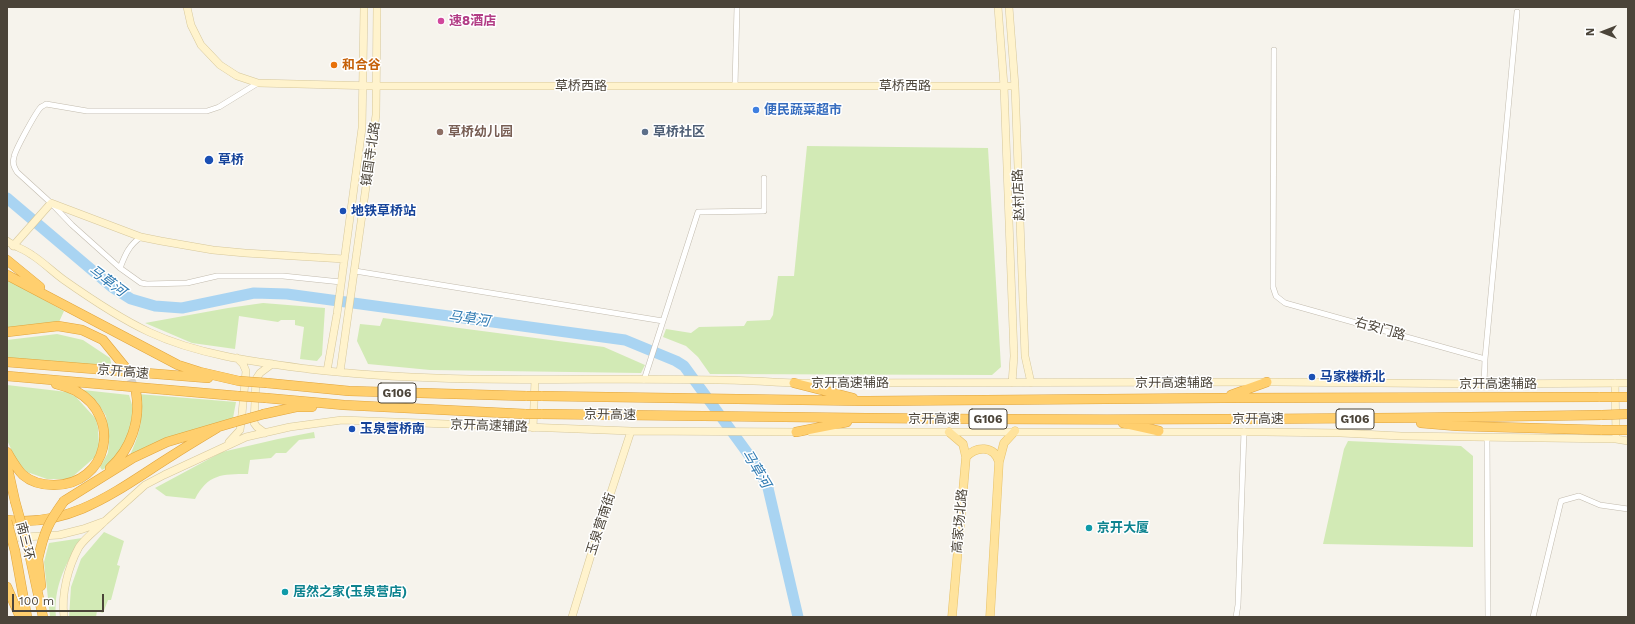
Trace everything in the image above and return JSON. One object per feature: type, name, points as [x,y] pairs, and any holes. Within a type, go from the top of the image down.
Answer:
[{"type":"highway","points":[[7,260],[52,297]]},
{"type":"highway","points":[[7,275],[52,297],[178,365],[239,381]]},
{"type":"highway","points":[[7,332],[58,326],[82,330],[103,340],[125,367]]},
{"type":"highway","name":"京开高速","points":[[7,362],[349,391],[692,400],[868,401],[1626,397]]},
{"type":"highway","name":"G106","points":[[7,376],[43,380]]},
{"type":"highway","points":[[7,452],[14,465],[24,476],[35,482],[48,485],[61,485],[78,480],[92,469],[99,459],[104,448],[105,436],[103,422],[97,410],[87,398],[76,391],[43,380]]},
{"type":"highway","name":"京开高速","points":[[43,380],[344,405],[526,414],[1108,419],[1380,419],[1628,414]]},
{"type":"highway","points":[[1223,398],[1267,382]]},
{"type":"highway","points":[[794,383],[868,401]]},
{"type":"highway","points":[[95,480],[118,461],[128,445],[135,427],[138,406],[136,392]]},
{"type":"highway","points":[[43,617],[38,559],[42,539],[50,520],[64,501],[95,480],[133,458],[167,442],[264,414],[296,407],[344,405]]},
{"type":"highway","points":[[796,432],[868,418]]},
{"type":"highway","points":[[1108,419],[1159,431]]},
{"type":"highway","points":[[1380,419],[1457,426],[1602,430],[1628,429]]},
{"type":"highway","points":[[7,520],[41,520],[63,516],[84,509],[128,485],[217,428]]},
{"type":"highway","name":"南三环","points":[[7,465],[28,548],[43,617]]},
{"type":"highway","name":"南三环","points":[[7,520],[15,551],[27,617]]},
{"type":"highway","points":[[7,587],[20,617]]},
{"type":"main road","points":[[990,617],[999,462],[1004,443],[1014,431]]},
{"type":"main road","name":"高家场北路","points":[[949,432],[963,444],[966,457],[952,617]]},
{"type":"main road","points":[[966,457],[971,452],[985,449],[992,451],[997,455],[999,462]]},
{"type":"street","name":"草桥西路","points":[[187,7],[191,24],[201,45],[220,65],[237,76],[258,83],[364,86],[1015,86]]},
{"type":"street","name":"镇国寺北路","points":[[327,371],[337,314],[362,128],[364,86],[364,7]]},
{"type":"street","name":"镇国寺北路","points":[[340,372],[376,114],[377,7]]},
{"type":"street","points":[[735,86],[737,7]]},
{"type":"street","name":"赵村店路","points":[[998,7],[1004,86],[1014,356],[1012,384]]},
{"type":"street","name":"赵村店路","points":[[1009,7],[1015,86],[1026,356],[1031,383]]},
{"type":"street","points":[[1484,384],[1485,359],[1517,12]]},
{"type":"street","name":"右安门路","points":[[1274,50],[1273,288],[1276,296],[1285,303],[1485,359]]},
{"type":"street","points":[[258,83],[219,107],[207,111],[87,111],[46,104],[41,108],[20,144],[14,157],[14,165],[17,172],[49,205],[120,268],[141,283],[187,283],[217,276],[284,276],[341,284]]},
{"type":"street","points":[[7,241],[13,246],[31,254],[70,284],[111,311],[149,332],[182,345],[237,358],[327,371],[398,377],[535,380],[644,380],[698,212],[764,211],[764,178]]},
{"type":"street","points":[[13,246],[49,205]]},
{"type":"street","points":[[49,205],[140,237],[232,252],[344,259]]},
{"type":"street","points":[[120,268],[125,253],[133,242],[140,237]]},
{"type":"street","points":[[355,271],[663,321]]},
{"type":"street","points":[[223,447],[240,430],[246,371],[243,364],[237,358]]},
{"type":"street","points":[[265,433],[254,423],[256,379],[260,373],[272,364]]},
{"type":"street","points":[[533,428],[535,380]]},
{"type":"street","name":"京开高速辅路","points":[[644,380],[720,380],[794,383],[1012,384],[1267,382],[1484,384],[1628,383]]},
{"type":"street","points":[[1615,382],[1616,439]]},
{"type":"street","name":"京开高速辅路","points":[[64,617],[63,610],[67,578],[80,546],[105,521],[145,485],[246,437],[290,427],[342,420],[632,431],[754,433],[796,432]]},
{"type":"street","name":"玉泉营南街","points":[[572,617],[598,532],[632,431]]},
{"type":"street","points":[[796,432],[1244,431],[1487,438],[1616,439],[1628,441]]},
{"type":"street","points":[[1236,617],[1238,605],[1244,431]]},
{"type":"street","points":[[1487,438],[1488,617]]},
{"type":"street","points":[[1533,617],[1561,501],[1579,496],[1600,505],[1628,509]]},
{"type":"street","points":[[7,538],[59,534],[83,529],[105,521]]},
{"type":"green space","points":[[807,146],[988,148],[1001,367],[992,375],[710,374],[698,357],[686,346],[663,337],[666,329],[691,333],[699,327],[744,326],[747,321],[770,320],[773,315],[778,276],[794,276]]},
{"type":"green space","points":[[7,279],[64,311],[59,322],[7,330]]},
{"type":"green space","points":[[263,303],[325,308],[322,355],[317,361],[300,359],[304,327],[295,325],[295,320],[281,320],[278,322],[239,316],[235,349],[192,343],[145,323],[228,308]]},
{"type":"green space","points":[[383,318],[604,347],[645,365],[641,373],[430,370],[368,364],[357,341],[360,324],[380,326]]},
{"type":"green space","points":[[57,334],[83,340],[110,358],[112,367],[7,358],[7,340]]},
{"type":"green space","points":[[7,385],[67,392],[76,397],[96,419],[99,445],[95,457],[70,479],[47,479],[27,472],[16,460],[7,440]]},
{"type":"green space","points":[[83,390],[129,395],[133,408],[130,436],[109,466],[102,470],[100,467],[108,453],[109,441],[106,416],[97,402]]},
{"type":"green space","points":[[138,394],[236,402],[233,418],[129,458],[136,442],[141,420]]},
{"type":"green space","points":[[314,432],[315,438],[299,440],[286,453],[276,453],[271,458],[250,460],[248,474],[223,475],[211,480],[205,485],[195,499],[166,496],[155,488],[222,452]]},
{"type":"green space","points":[[1348,441],[1461,446],[1473,456],[1473,547],[1323,544],[1344,449]]},
{"type":"green space","points":[[104,532],[124,541],[117,565],[120,566],[111,600],[108,600],[103,613],[97,611],[96,617],[69,617],[71,587],[81,559]]},
{"type":"green space","points":[[82,538],[62,575],[57,595],[56,617],[50,617],[44,562],[49,543]]},
{"type":"waterway","name":"马草河","points":[[7,198],[112,287],[131,299],[155,306],[182,308],[254,293],[287,294],[625,340],[676,361],[684,366],[757,466],[768,488],[798,617]]},
{"type":"tunnel","points":[[125,367],[136,392]]},
{"type":"place","name":"速8酒店","points":[[441,21]]},
{"type":"place","name":"和合谷","points":[[334,65]]},
{"type":"place","name":"便民蔬菜超市","points":[[756,110]]},
{"type":"place","name":"草桥幼儿园","points":[[440,132]]},
{"type":"place","name":"草桥社区","points":[[645,132]]},
{"type":"place","name":"草桥","points":[[209,160]]},
{"type":"place","name":"地铁草桥站","points":[[343,211]]},
{"type":"place","name":"马家楼桥北","points":[[1312,377]]},
{"type":"place","name":"玉泉营桥南","points":[[352,429]]},
{"type":"place","name":"京开大厦","points":[[1089,528]]},
{"type":"place","name":"居然之家(玉泉营店)","points":[[285,592]]}]
